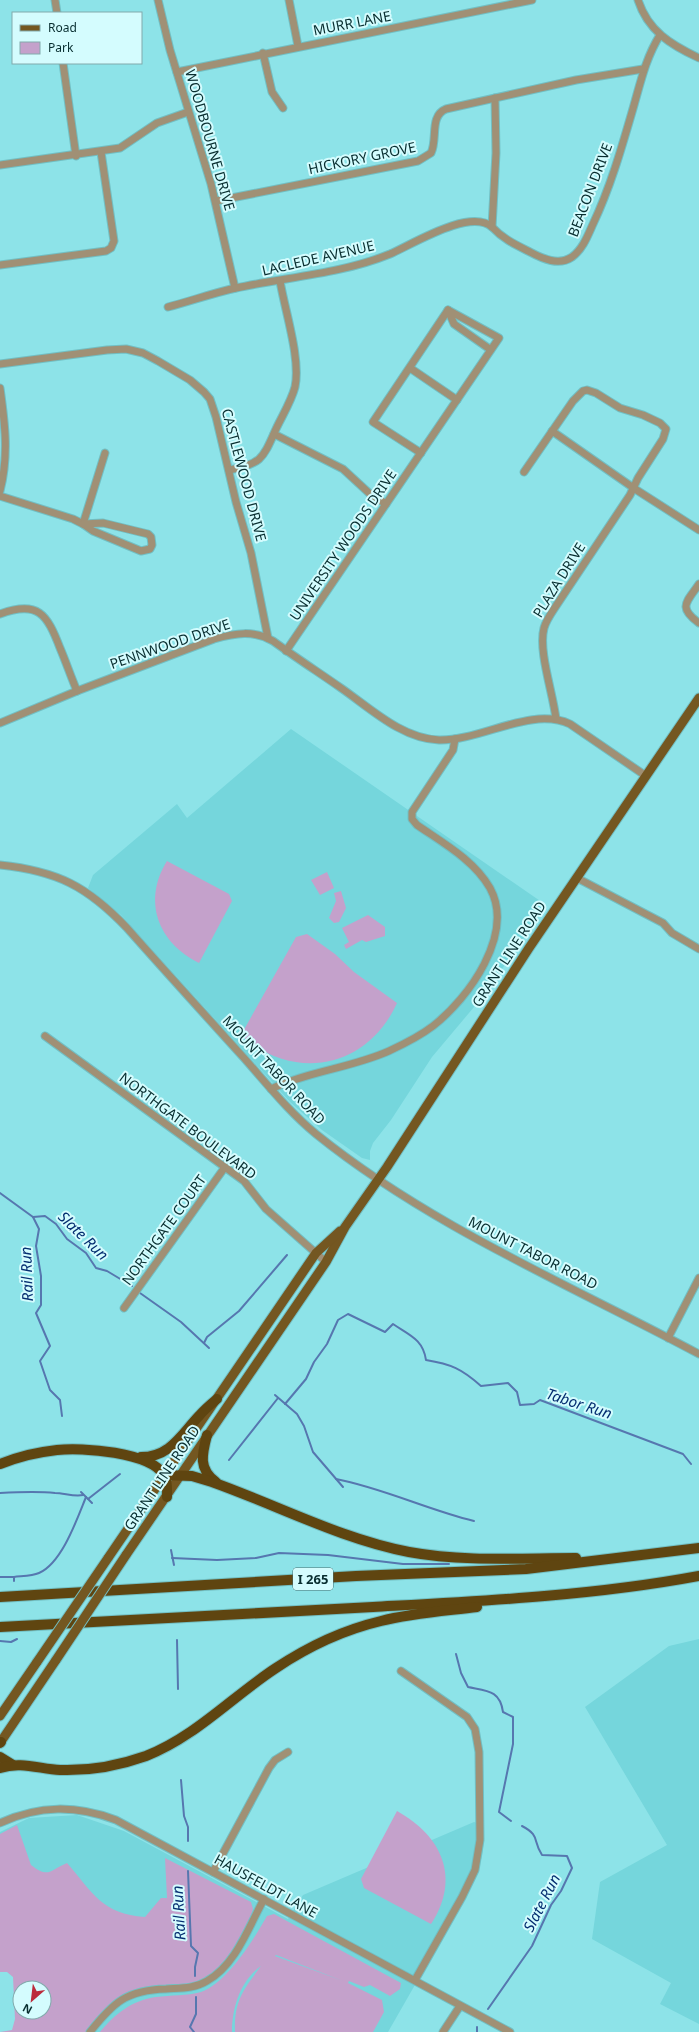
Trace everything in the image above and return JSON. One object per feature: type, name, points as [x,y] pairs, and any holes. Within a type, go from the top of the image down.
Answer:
[{"type":"highway","points":[[0,1464],[25,1456],[58,1450],[104,1452],[138,1457],[151,1457],[168,1450],[198,1416],[217,1399]]},
{"type":"highway","points":[[207,1435],[202,1454],[203,1465],[208,1476],[225,1486]]},
{"type":"highway","points":[[138,1457],[148,1462],[164,1475],[167,1482],[167,1497]]},
{"type":"highway","points":[[164,1475],[192,1476],[225,1486],[368,1541],[409,1552],[451,1556],[510,1558],[626,1558]]},
{"type":"highway","name":"I 265","points":[[0,1597],[356,1576],[526,1569],[699,1548]]},
{"type":"highway","name":"I 265","points":[[0,1626],[108,1619],[440,1603],[554,1595],[610,1590],[699,1576]]},
{"type":"highway","points":[[0,1768],[13,1765],[75,1770],[111,1766],[130,1762],[148,1755],[184,1735],[275,1669],[315,1645],[337,1635],[382,1620],[554,1595]]},
{"type":"highway","points":[[0,1758],[13,1765]]},
{"type":"main road","name":"GRANT LINE ROAD","points":[[0,1743],[126,1555],[167,1497],[207,1435],[326,1262],[345,1227],[577,878],[699,698]]},
{"type":"main road","name":"GRANT LINE ROAD","points":[[0,1716],[316,1253],[345,1227]]},
{"type":"street","points":[[55,0],[57,12]]},
{"type":"street","name":"WOODBOURNE DRIVE","points":[[158,0],[188,112],[216,201],[235,288]]},
{"type":"street","points":[[289,0],[298,46]]},
{"type":"street","name":"MURR LANE","points":[[177,72],[263,53],[532,0]]},
{"type":"street","points":[[638,0],[648,22],[660,35],[677,48],[699,58]]},
{"type":"street","name":"BEACON DRIVE","points":[[492,227],[509,241],[548,260],[561,262],[577,253],[593,224],[612,176],[643,69],[650,52],[660,35]]},
{"type":"street","points":[[263,53],[272,92],[283,108]]},
{"type":"street","points":[[63,64],[76,156]]},
{"type":"street","name":"HICKORY GROVE","points":[[216,201],[418,161],[425,158],[433,148],[436,119],[442,111],[576,80],[643,69]]},
{"type":"street","points":[[492,227],[496,153],[495,98]]},
{"type":"street","points":[[0,165],[76,156],[120,148],[157,123],[188,112]]},
{"type":"street","points":[[0,265],[106,251],[111,248],[114,241],[101,152]]},
{"type":"street","name":"LACLEDE AVENUE","points":[[168,308],[235,288],[356,266],[379,258],[458,224],[482,222],[492,227]]},
{"type":"street","points":[[229,470],[246,467],[261,459],[292,394],[297,374],[296,359],[280,281]]},
{"type":"street","points":[[448,310],[454,324],[491,350]]},
{"type":"street","points":[[421,453],[373,422],[448,310]]},
{"type":"street","name":"UNIVERSITY WOODS DRIVE","points":[[286,651],[499,338],[448,310]]},
{"type":"street","name":"CASTLEWOOD DRIVE","points":[[0,364],[107,350],[126,349],[143,353],[190,380],[204,392],[210,399],[216,417],[236,502],[251,553],[268,638]]},
{"type":"street","points":[[410,368],[457,400]]},
{"type":"street","points":[[0,388],[6,447],[5,470],[0,491]]},
{"type":"street","name":"PLAZA DRIVE","points":[[524,472],[579,393],[587,390],[596,393],[620,408],[643,415],[665,427],[666,433],[643,468],[634,488],[554,609],[544,627],[543,646],[556,719]]},
{"type":"street","points":[[552,431],[634,488],[699,530]]},
{"type":"street","points":[[274,434],[343,469],[369,493],[386,504]]},
{"type":"street","points":[[83,524],[105,453]]},
{"type":"street","points":[[0,496],[83,524],[108,524],[148,534],[151,537],[152,545],[146,551],[141,551],[92,531],[83,524]]},
{"type":"street","points":[[699,584],[688,600],[686,607],[688,614],[699,623]]},
{"type":"street","points":[[0,614],[25,608],[38,611],[43,615],[51,626],[77,691]]},
{"type":"street","name":"PENNWOOD DRIVE","points":[[0,723],[77,691],[222,637],[247,633],[268,638],[392,724],[417,736],[432,740],[455,739]]},
{"type":"street","points":[[271,1089],[291,1080],[372,1058],[420,1035],[441,1019],[466,992],[493,948],[497,929],[496,912],[493,897],[487,883],[472,865],[417,825],[412,819],[412,812],[453,750],[455,739],[527,722],[549,718],[556,719],[570,724],[646,776]]},
{"type":"street","name":"MOUNT TABOR ROAD","points":[[0,865],[27,868],[55,876],[81,888],[101,902],[127,928],[271,1089],[315,1134],[379,1178],[392,1190],[437,1218],[699,1354]]},
{"type":"street","points":[[577,878],[663,923],[672,933],[699,949]]},
{"type":"street","name":"NORTHGATE BOULEVARD","points":[[45,1036],[244,1181],[266,1209],[326,1262]]},
{"type":"street","name":"NORTHGATE COURT","points":[[124,1308],[225,1167]]},
{"type":"street","points":[[668,1338],[699,1278]]},
{"type":"street","points":[[401,1671],[467,1717],[475,1729],[479,1752],[480,1840],[475,1870],[462,1897],[415,1980]]},
{"type":"street","points":[[213,1872],[269,1768],[275,1760],[288,1752]]},
{"type":"street","name":"HAUSFELDT LANE","points":[[0,1823],[23,1814],[62,1808],[89,1811],[116,1820],[510,2032]]},
{"type":"street","points":[[90,2032],[117,2002],[147,1990],[185,1988],[200,1985],[212,1978],[235,1952],[264,1899]]},
{"type":"street","points":[[443,2032],[460,2006]]},
{"type":"shaded area","points":[[291,729],[546,905],[513,954],[474,1007],[432,1057],[391,1120],[373,1143],[370,1151],[370,1160],[362,1158],[322,1130],[290,1102],[121,915],[88,888],[93,875],[177,804],[187,818]]},
{"type":"shaded area","points":[[699,1639],[699,2024],[660,2004],[671,1983],[592,1939],[600,1882],[667,1845],[585,1707],[669,1646]]},
{"type":"shaded area","points":[[77,1815],[124,1831],[288,1919],[303,1895],[474,1822],[484,1825],[484,1840],[482,1856],[475,1880],[388,2032],[19,2032],[34,2020],[52,2020],[52,1980],[36,1980],[0,1946],[0,1832],[29,1818]]},
{"type":"green space","points":[[167,861],[229,894],[232,901],[199,963],[185,955],[173,944],[164,932],[158,920],[155,906],[156,891],[160,876]]},
{"type":"green space","points":[[327,872],[334,888],[320,895],[311,880]]},
{"type":"green space","points":[[341,891],[346,908],[339,922],[334,923],[329,918],[336,901],[334,893]]},
{"type":"green space","points":[[368,915],[385,927],[385,936],[366,942],[362,940],[346,949],[344,945],[349,942],[342,928]]},
{"type":"green space","points":[[307,934],[335,954],[354,972],[397,1003],[384,1025],[368,1042],[349,1054],[328,1061],[306,1063],[284,1059],[262,1050],[241,1035],[296,937]]},
{"type":"green space","points":[[397,1811],[413,1821],[426,1833],[442,1860],[445,1875],[445,1890],[440,1907],[431,1924],[364,1888],[361,1879]]},
{"type":"green space","points":[[17,1825],[31,1865],[42,1872],[49,1872],[67,1863],[100,1900],[108,1907],[118,1912],[145,1917],[161,1898],[167,1898],[165,1858],[251,1902],[253,1909],[250,1920],[232,1952],[216,1971],[199,1983],[118,2000],[87,2032],[0,2032],[12,2030],[15,2020],[52,2020],[52,1980],[13,1980],[13,1977],[7,1972],[0,1972],[0,1834]]},
{"type":"green space","points":[[274,1914],[401,1983],[400,1989],[390,1996],[370,1985],[364,1987],[349,1981],[348,1983],[382,2000],[384,2012],[373,2032],[235,2032],[236,2012],[241,1996],[261,1966],[248,1979],[239,1996],[232,2023],[232,2032],[100,2032],[118,2014],[139,2001],[156,1997],[196,1993],[211,1987],[230,1970],[239,1959],[267,1916]],"holes":[[[276,1955],[343,1981],[275,1956]]]},
{"type":"waterway","name":"Slate Run","points":[[0,1193],[33,1217],[45,1216],[56,1224],[67,1239],[86,1253],[96,1268],[107,1271],[132,1286]]},
{"type":"waterway","name":"Rail Run","points":[[33,1217],[39,1229],[36,1246],[41,1276],[41,1305],[36,1313],[50,1346],[40,1361],[50,1390],[60,1400],[62,1416]]},
{"type":"waterway","points":[[204,1343],[207,1337],[239,1311],[287,1255]]},
{"type":"waterway","name":"Slate Run","points":[[140,1293],[181,1322],[209,1348]]},
{"type":"waterway","name":"Tabor Run","points":[[285,1404],[306,1379],[314,1362],[327,1344],[338,1320],[348,1314],[385,1332],[393,1324],[418,1342],[422,1347],[426,1360],[442,1363],[456,1368],[468,1375],[481,1386],[508,1383],[517,1392],[520,1405],[534,1404],[540,1400],[683,1454],[691,1464]]},
{"type":"waterway","name":"Slate Run","points":[[275,1395],[297,1414],[304,1426],[313,1452],[343,1487]]},
{"type":"waterway","points":[[229,1460],[278,1398]]},
{"type":"waterway","points":[[88,1499],[120,1474]]},
{"type":"waterway","points":[[336,1479],[371,1488],[474,1521]]},
{"type":"waterway","points":[[0,1493],[41,1492],[76,1496],[83,1495]]},
{"type":"waterway","name":"Rail Run","points":[[81,1492],[92,1503]]},
{"type":"waterway","points":[[14,1581],[14,1577],[39,1573],[55,1560],[68,1540],[86,1497]]},
{"type":"waterway","name":"Rail Run","points":[[171,1550],[174,1565]]},
{"type":"waterway","points":[[172,1558],[217,1560],[256,1558],[279,1553],[328,1555],[403,1564],[449,1564]]},
{"type":"waterway","points":[[0,1577],[14,1577]]},
{"type":"waterway","points":[[0,1641],[11,1642],[17,1639]]},
{"type":"waterway","name":"Rail Run","points":[[177,1640],[178,1689]]},
{"type":"waterway","name":"Slate Run","points":[[456,1654],[461,1673],[468,1687],[487,1691],[496,1695],[499,1699],[503,1712],[513,1717],[513,1744],[499,1812],[511,1821]]},
{"type":"waterway","name":"Rail Run","points":[[181,1780],[184,1816],[188,1827],[188,1841]]},
{"type":"waterway","name":"Slate Run","points":[[488,2009],[532,1946],[551,1905],[561,1891],[572,1868],[567,1856],[542,1855],[532,1833],[522,1826]]},
{"type":"waterway","name":"Rail Run","points":[[188,1871],[191,1946],[198,1953],[195,1976]]},
{"type":"waterway","name":"Rail Run","points":[[194,2032],[190,2027],[196,2014],[196,1997]]},
{"type":"waterway","name":"Slate Run","points":[[477,2027],[477,2032]]}]
